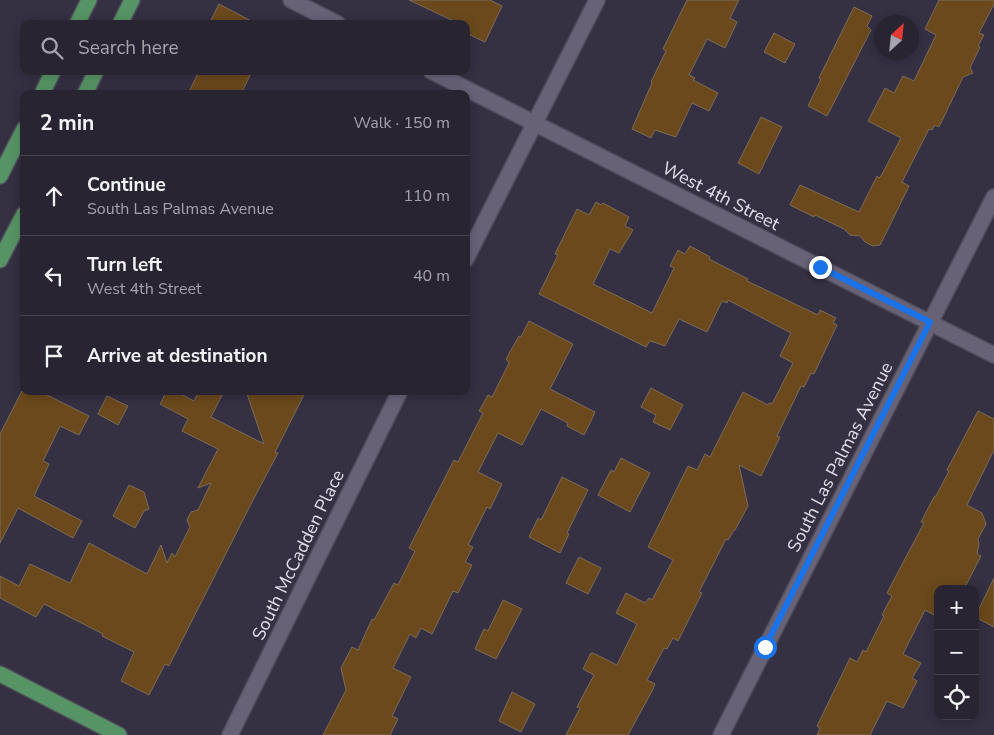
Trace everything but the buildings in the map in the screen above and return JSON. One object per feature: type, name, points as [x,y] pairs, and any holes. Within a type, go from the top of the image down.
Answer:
[{"type":"main road","points":[[79,20],[90,0]]},
{"type":"main road","points":[[122,20],[132,0]]},
{"type":"main road","points":[[44,90],[51,75]]},
{"type":"main road","points":[[87,90],[94,75]]},
{"type":"main road","points":[[0,176],[20,137]]},
{"type":"main road","points":[[0,260],[20,222]]},
{"type":"main road","points":[[0,674],[119,735]]},
{"type":"street","points":[[291,0],[330,20]]},
{"type":"street","points":[[470,251],[597,0]]},
{"type":"street","name":"West 4th Street","points":[[439,75],[468,90]]},
{"type":"street","name":"West 4th Street","points":[[470,91],[994,354]]},
{"type":"street","name":"South Las Palmas Avenue","points":[[720,735],[994,198]]},
{"type":"street","name":"South McCadden Place","points":[[230,735],[398,395]]},
{"type":"route","points":[[765,647],[930,322],[820,267]]}]
